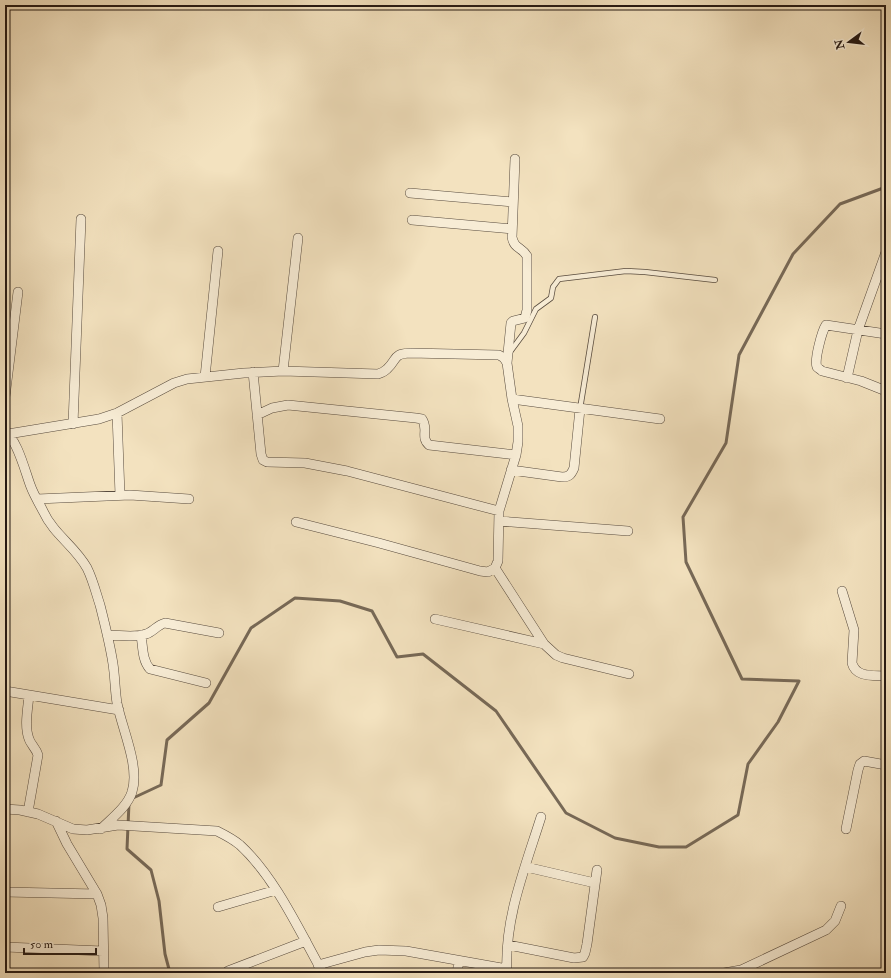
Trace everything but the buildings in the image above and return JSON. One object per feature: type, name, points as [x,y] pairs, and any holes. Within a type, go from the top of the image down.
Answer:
[{"type":"street","points":[[296,522],[380,543],[480,571],[488,572],[495,568],[498,561],[499,516],[518,442],[518,426],[512,399],[507,359],[511,323],[513,321],[525,318],[527,310],[527,256],[525,252],[513,242],[512,228],[515,159]]},
{"type":"street","points":[[410,193],[513,202]]},
{"type":"street","points":[[73,424],[81,219]]},
{"type":"street","points":[[412,220],[512,228]]},
{"type":"street","points":[[283,371],[298,238]]},
{"type":"street","points":[[205,377],[218,251]]},
{"type":"street","points":[[847,378],[858,330],[886,252]]},
{"type":"street","points":[[5,397],[18,292]]},
{"type":"street","points":[[886,334],[826,325],[822,330],[816,361],[817,368],[822,371],[886,390]]},
{"type":"street","points":[[6,434],[99,419],[117,413],[174,383],[187,379],[253,372],[283,371],[378,374],[387,370],[395,357],[401,354],[410,353],[499,355],[507,359]]},
{"type":"street","points":[[253,372],[261,454],[263,460],[267,462],[305,463],[347,471],[499,516],[628,531]]},
{"type":"street","points":[[512,399],[580,409],[660,418]]},
{"type":"street","points":[[257,415],[272,408],[288,405],[416,418],[422,420],[425,424],[425,442],[429,445],[516,454]]},
{"type":"street","points":[[511,470],[568,477],[574,468],[580,409]]},
{"type":"street","points":[[117,413],[120,495]]},
{"type":"street","points":[[6,434],[14,444],[31,487],[49,523],[56,533],[76,552],[87,568],[95,588],[108,635],[119,710],[128,739],[134,776],[132,792],[126,804],[101,828]]},
{"type":"street","points":[[37,499],[146,495],[189,499]]},
{"type":"street","points":[[495,568],[544,644],[556,655],[629,674]]},
{"type":"street","points":[[842,591],[854,630],[853,669],[860,674],[886,676]]},
{"type":"street","points":[[435,619],[544,644]]},
{"type":"street","points":[[108,635],[147,634],[159,625],[165,623],[218,633]]},
{"type":"street","points":[[141,635],[144,659],[150,669],[206,683]]},
{"type":"street","points":[[5,691],[119,710]]},
{"type":"street","points":[[28,812],[38,755],[37,750],[29,740],[27,727],[30,695]]},
{"type":"street","points":[[846,829],[860,764],[864,761],[868,761],[886,765]]},
{"type":"street","points":[[5,809],[28,812],[56,821],[73,829],[87,830],[118,825],[217,831],[229,837],[240,845],[255,860],[276,890],[306,941],[320,969],[365,952],[379,950],[406,952],[507,971],[512,911],[541,817]]},
{"type":"street","points":[[56,821],[67,844],[97,894],[101,905],[103,918],[104,973]]},
{"type":"street","points":[[526,867],[595,883]]},
{"type":"street","points":[[508,945],[574,958],[583,957],[585,953],[596,870]]},
{"type":"street","points":[[218,907],[276,890]]},
{"type":"street","points":[[5,892],[97,894]]},
{"type":"street","points":[[724,973],[740,970],[826,930],[835,921],[841,906]]},
{"type":"street","points":[[228,970],[306,941]]},
{"type":"street","points":[[5,947],[103,951]]},
{"type":"street","points":[[457,973],[459,961]]},
{"type":"lane","points":[[507,359],[524,333],[536,309],[551,298],[553,287],[559,279],[572,276],[631,271],[714,280]]},
{"type":"lane","points":[[580,409],[595,317]]},
{"type":"waterway","points":[[131,799],[161,785],[167,740],[209,703],[251,628],[295,598],[340,601],[372,611],[397,657],[423,654],[496,711],[566,813],[615,838],[659,847],[686,847],[738,815],[748,764],[778,722],[799,681],[742,679],[686,562],[683,517],[726,443],[739,355],[793,254],[840,204],[886,187]]},
{"type":"waterway","points":[[129,803],[127,849],[151,870],[159,901],[165,954],[170,973]]}]
